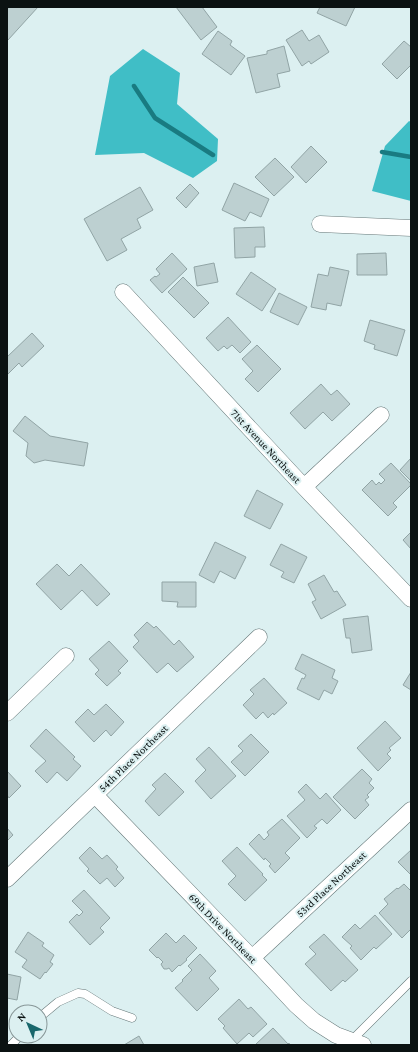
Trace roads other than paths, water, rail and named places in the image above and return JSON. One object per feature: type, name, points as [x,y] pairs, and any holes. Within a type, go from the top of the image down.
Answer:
[{"type":"street","points":[[320,224],[411,228]]},
{"type":"street","name":"71st Avenue Northeast","points":[[123,292],[304,487],[411,599]]},
{"type":"street","points":[[304,487],[381,415]]},
{"type":"street","name":"54th Place Northeast","points":[[7,880],[259,637]]},
{"type":"street","points":[[7,713],[66,656]]},
{"type":"street","name":"69th Drive Northeast","points":[[95,795],[296,1004],[314,1021],[336,1035],[357,1043]]},
{"type":"street","name":"53rd Place Northeast","points":[[252,958],[411,810]]},
{"type":"lane","points":[[357,1043],[411,981]]},
{"type":"lane","points":[[48,1011],[58,1002],[78,993],[85,994],[112,1011],[132,1018]]},
{"type":"waterway","points":[[134,86],[155,118],[213,155]]},
{"type":"waterway","points":[[382,152],[411,157]]}]
